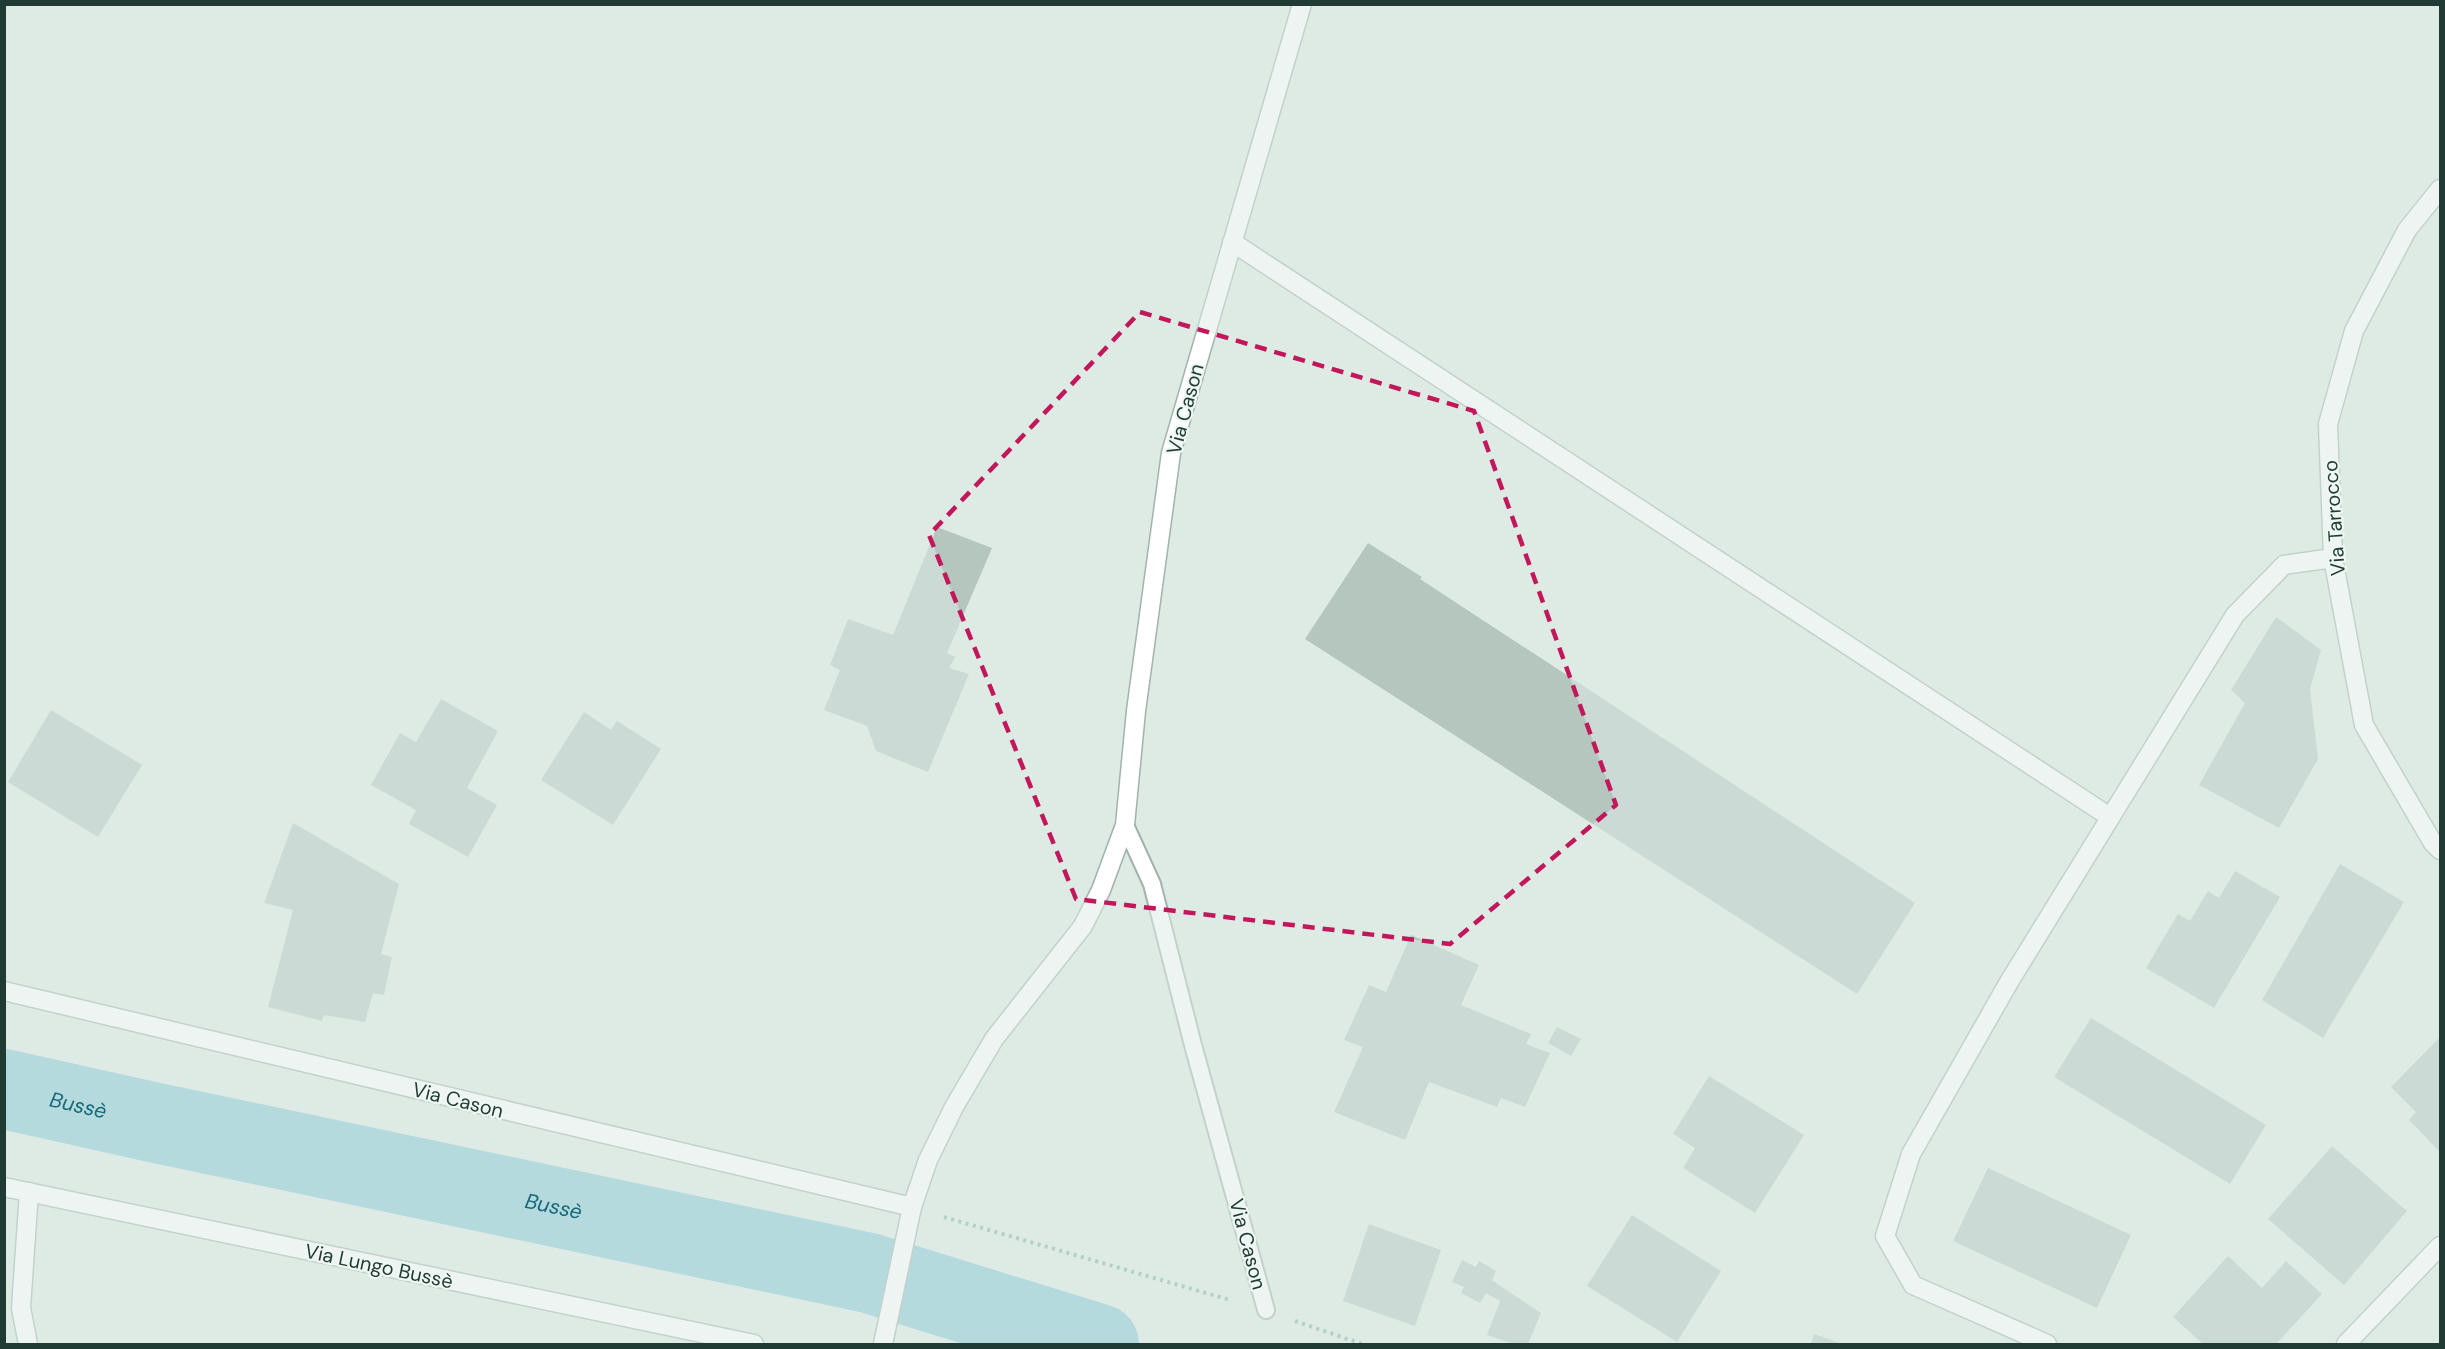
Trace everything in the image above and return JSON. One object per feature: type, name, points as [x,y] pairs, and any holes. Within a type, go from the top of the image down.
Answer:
[{"type":"street","name":"Via Cason","points":[[4,991],[912,1207],[928,1160],[954,1107],[994,1039],[1083,926],[1101,890],[1125,825],[1136,711],[1171,453],[1302,4]]},
{"type":"street","name":"Via Tarrocco","points":[[2440,189],[2407,230],[2354,331],[2328,424],[2333,558],[2364,725],[2433,843],[2440,850]]},
{"type":"street","points":[[1232,242],[2110,817]]},
{"type":"street","points":[[2047,1344],[1912,1285],[1885,1236],[1911,1154],[2009,982],[2235,615],[2284,565],[2333,558]]},
{"type":"street","name":"Via Lungo Bussè","points":[[4,1186],[754,1344]]},
{"type":"street","points":[[28,1344],[21,1308],[29,1192]]},
{"type":"street","points":[[883,1344],[912,1207]]},
{"type":"street","points":[[2346,1344],[2440,1246]]},
{"type":"lane","name":"Via Cason","points":[[1125,825],[1152,884],[1193,1045],[1266,1310]]},
{"type":"path","name":"Via Cason","points":[[912,1207],[1266,1310]]},
{"type":"path","points":[[1266,1310],[1362,1344]]},
{"type":"highlighted area","points":[[1140,312],[1474,411],[1616,805],[1450,944],[1076,899],[929,535]]},
{"type":"building","points":[[937,527],[992,548],[947,653],[955,657],[949,668],[969,674],[928,772],[876,751],[867,726],[824,710],[840,670],[830,665],[848,619],[893,635]]},
{"type":"building","points":[[1368,543],[1915,903],[1857,994],[1305,639]]},
{"type":"building","points":[[2276,617],[2321,650],[2310,689],[2318,759],[2279,828],[2199,785],[2245,703],[2231,690]]},
{"type":"building","points":[[441,699],[498,731],[467,788],[497,805],[468,857],[409,824],[416,810],[371,785],[400,733],[416,742]]},
{"type":"building","points":[[51,710],[142,765],[98,837],[8,782]]},
{"type":"building","points":[[584,712],[611,730],[617,721],[661,749],[613,825],[541,780]]},
{"type":"building","points":[[293,823],[399,884],[381,954],[392,957],[384,995],[373,993],[365,1022],[324,1015],[322,1021],[268,1007],[293,910],[264,903]]},
{"type":"building","points":[[2340,864],[2404,902],[2323,1038],[2262,1000]]},
{"type":"building","points":[[2235,871],[2280,897],[2214,1008],[2146,968],[2178,914],[2190,921],[2208,891],[2219,898]]},
{"type":"building","points":[[1411,935],[1479,965],[1461,1005],[1531,1034],[1526,1044],[1550,1053],[1525,1107],[1501,1098],[1497,1107],[1429,1082],[1405,1140],[1334,1112],[1363,1047],[1344,1040],[1369,985],[1386,992]]},
{"type":"building","points":[[2091,1018],[2266,1125],[2230,1184],[2054,1077]]},
{"type":"building","points":[[1557,1027],[1581,1039],[1571,1056],[1548,1043]]},
{"type":"building","points":[[2440,1037],[2440,1152],[2409,1120],[2416,1112],[2391,1087]]},
{"type":"building","points":[[1709,1076],[1804,1135],[1755,1213],[1683,1168],[1695,1148],[1673,1134]]},
{"type":"building","points":[[2332,1146],[2407,1211],[2344,1285],[2268,1219]]},
{"type":"building","points":[[1988,1168],[2131,1235],[2097,1308],[1953,1241]]},
{"type":"building","points":[[1632,1215],[1721,1271],[1677,1342],[1587,1286]]},
{"type":"building","points":[[1369,1224],[1441,1250],[1415,1326],[1343,1301]]},
{"type":"building","points":[[2228,1256],[2262,1288],[2286,1261],[2322,1294],[2276,1344],[2203,1344],[2173,1317]]},
{"type":"building","points":[[1462,1260],[1476,1267],[1479,1261],[1496,1271],[1492,1280],[1541,1313],[1528,1344],[1514,1344],[1487,1335],[1500,1301],[1486,1293],[1480,1303],[1461,1293],[1464,1287],[1452,1282]]},
{"type":"building","points":[[1814,1334],[1842,1344],[1811,1344]]},
{"type":"waterway","name":"Bussè","points":[[4,1089],[869,1273],[1099,1344]]}]
